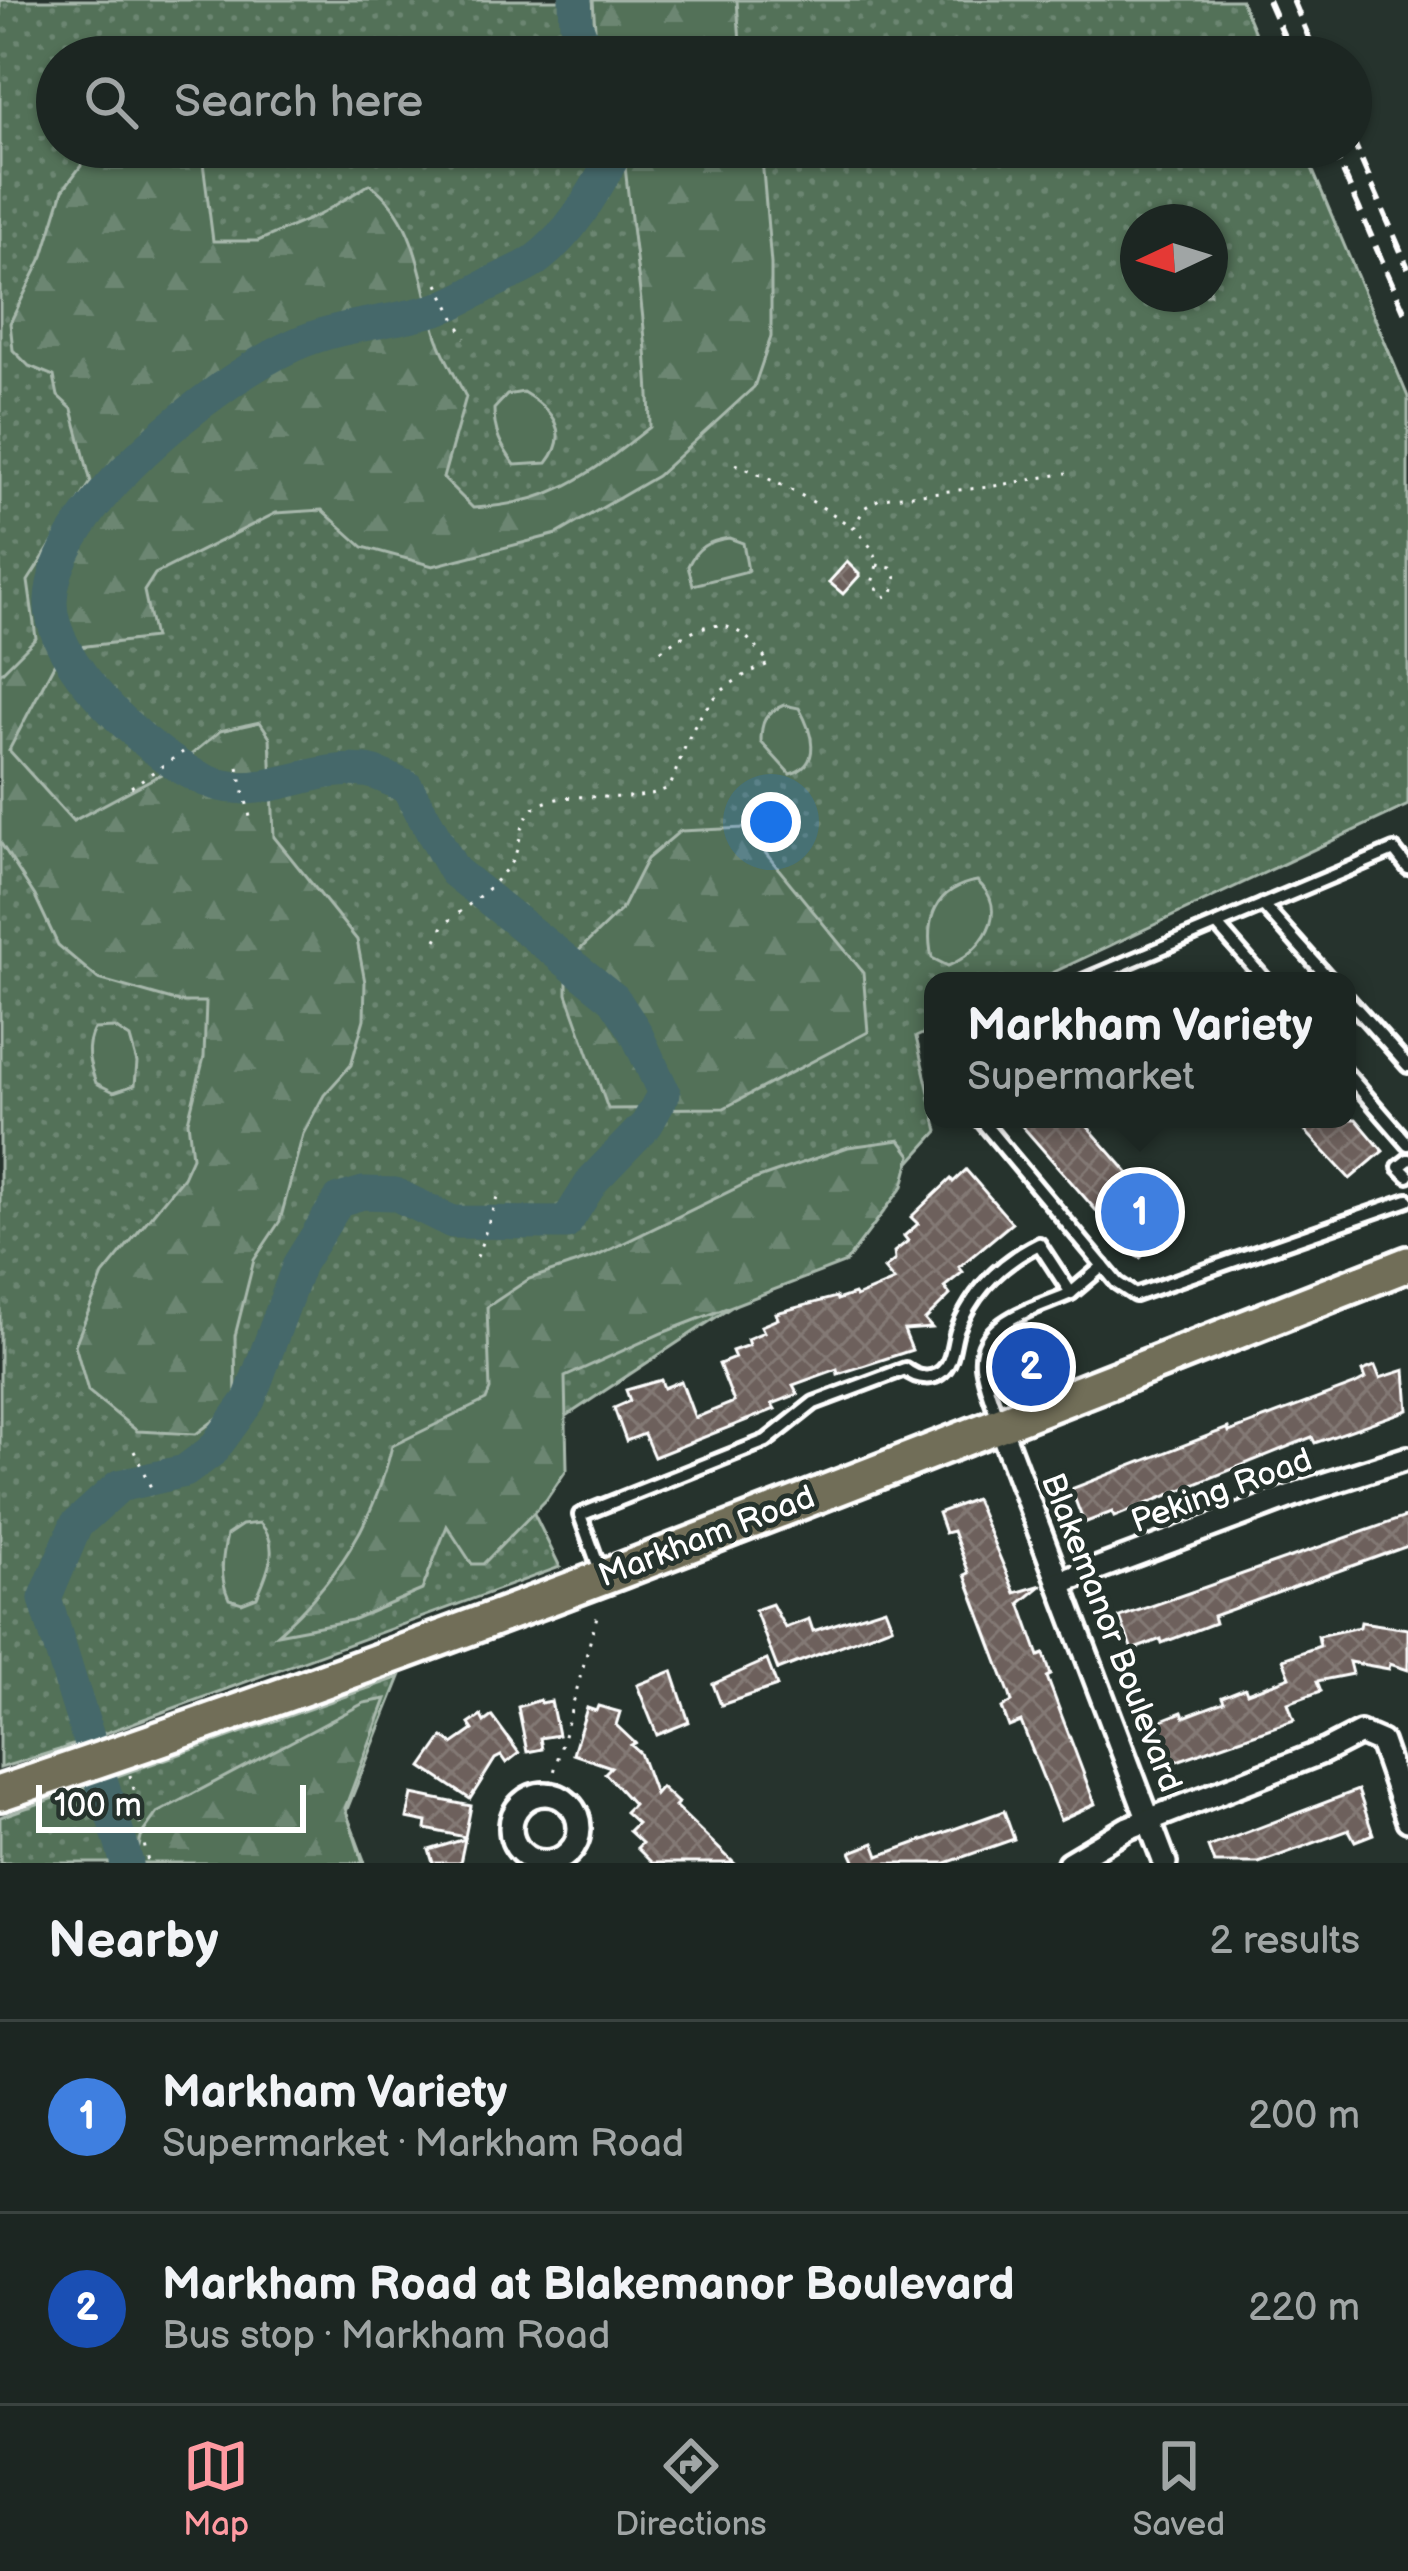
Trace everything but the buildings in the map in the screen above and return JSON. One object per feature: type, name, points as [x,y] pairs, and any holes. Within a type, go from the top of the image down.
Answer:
[{"type":"main road","name":"Markham Road","points":[[0,1793],[52,1776],[124,1764],[600,1592],[999,1424],[1408,1264]]},
{"type":"street","name":"Blakemanor Boulevard","points":[[999,1424],[1165,1863]]},
{"type":"street","name":"Peking Road","points":[[1059,1583],[1307,1490],[1408,1458]]},
{"type":"street","points":[[1069,1863],[1148,1820],[1325,1751],[1360,1732],[1381,1742],[1408,1820]]},
{"type":"street","points":[[548,1794],[567,1802],[578,1819],[580,1856],[541,1862],[530,1858],[514,1841],[512,1818],[518,1808],[536,1795],[548,1794]]},
{"type":"lane","points":[[1105,972],[1394,850],[1408,868]]},
{"type":"lane","points":[[1263,905],[1323,972]]},
{"type":"lane","points":[[1217,925],[1258,972]]},
{"type":"lane","points":[[1356,1008],[1408,1066]]},
{"type":"lane","points":[[1356,1084],[1408,1144]]},
{"type":"lane","points":[[988,1128],[1117,1282],[1135,1294],[1408,1200]]},
{"type":"lane","points":[[1408,1160],[1400,1167],[1408,1176]]},
{"type":"lane","points":[[600,1592],[580,1515],[766,1441],[823,1399],[904,1369],[922,1378],[939,1374],[948,1364],[958,1328],[979,1292],[1008,1262],[1039,1244],[1071,1293]]},
{"type":"lane","points":[[999,1424],[982,1368],[983,1346],[997,1326],[1071,1293],[1103,1266]]},
{"type":"path","points":[[438,284],[465,338]]},
{"type":"path","points":[[736,464],[821,506],[854,530],[878,565],[872,583],[884,596],[893,593],[896,578],[891,568],[878,565]]},
{"type":"path","points":[[854,530],[864,508],[881,498],[1067,473]]},
{"type":"path","points":[[436,940],[512,860],[525,820],[536,806],[654,796],[670,787],[712,696],[741,675],[769,664],[754,641],[734,628],[709,625],[688,630],[660,651]]},
{"type":"path","points":[[131,787],[183,752]]},
{"type":"path","points":[[238,766],[250,817]]},
{"type":"path","points":[[477,1257],[498,1194]]},
{"type":"path","points":[[134,1451],[153,1492]]},
{"type":"path","points":[[548,1794],[600,1592]]},
{"type":"path","points":[[124,1764],[148,1863]]},
{"type":"green space","points":[[0,0],[1241,0],[1256,36],[36,36],[36,168],[1312,168],[1408,397],[1408,805],[1054,972],[924,972],[924,1033],[916,1037],[924,1071],[924,1128],[938,1131],[851,1228],[506,1456],[560,1567],[0,1768]]},
{"type":"green space","points":[[593,0],[737,0],[740,36],[596,36]]},
{"type":"green space","points":[[79,168],[204,168],[213,241],[258,241],[319,215],[370,184],[399,215],[408,234],[437,337],[466,397],[443,478],[473,508],[526,500],[569,484],[650,427],[625,168],[763,168],[771,337],[754,387],[657,476],[557,534],[433,566],[363,547],[322,510],[276,513],[155,574],[144,591],[154,638],[62,649],[9,750],[73,821],[180,764],[220,731],[260,722],[270,737],[274,837],[357,940],[365,982],[364,1019],[351,1065],[324,1095],[303,1134],[280,1221],[254,1260],[235,1336],[236,1404],[196,1434],[137,1431],[88,1391],[75,1345],[103,1275],[183,1177],[192,1157],[188,1121],[204,1057],[206,1002],[179,1002],[98,979],[58,945],[35,896],[0,842],[0,674],[36,638],[28,581],[91,482],[72,409],[58,396],[54,376],[29,366],[13,350],[10,323],[43,256],[63,190]]},
{"type":"green space","points":[[523,392],[555,422],[558,441],[547,463],[515,465],[497,432],[494,409],[507,395]]},
{"type":"green space","points":[[729,538],[743,543],[748,571],[693,585],[688,566],[695,554],[709,543]]},
{"type":"green space","points":[[784,705],[799,708],[812,746],[807,763],[790,774],[761,742],[765,719]]},
{"type":"green space","points":[[745,828],[863,972],[868,1032],[724,1108],[608,1109],[567,994],[567,962],[621,910],[647,859],[680,831]]},
{"type":"green space","points":[[977,881],[992,905],[988,930],[971,951],[948,966],[932,958],[932,919],[942,898]]},
{"type":"green space","points":[[115,1028],[130,1038],[137,1063],[135,1085],[114,1092],[96,1083],[88,1049],[94,1029]]},
{"type":"green space","points":[[900,1140],[911,1155],[903,1186],[846,1262],[662,1333],[565,1377],[567,1469],[546,1500],[483,1564],[472,1564],[447,1526],[422,1590],[352,1620],[277,1634],[317,1593],[350,1549],[375,1500],[392,1446],[486,1400],[490,1390],[487,1307],[529,1279],[595,1257],[753,1180],[848,1147]]},
{"type":"green space","points":[[260,1523],[271,1550],[265,1578],[257,1597],[242,1603],[229,1599],[222,1567],[227,1535],[242,1525]]},
{"type":"green space","points":[[400,1677],[346,1812],[365,1863],[0,1863],[0,1817]]},
{"type":"green space","points":[[386,1699],[345,1808],[363,1863],[135,1863],[142,1834],[157,1813],[364,1703]]},
{"type":"waterway","points":[[575,0],[581,36]]},
{"type":"waterway","points":[[127,1863],[45,1599],[76,1525],[119,1486],[185,1471],[213,1450],[249,1400],[299,1264],[339,1200],[363,1193],[395,1194],[452,1222],[566,1223],[593,1180],[647,1124],[664,1093],[614,999],[454,871],[407,787],[370,772],[343,771],[260,787],[218,785],[175,764],[127,725],[83,676],[55,625],[51,601],[59,565],[79,527],[108,489],[183,417],[223,387],[294,345],[443,307],[529,264],[571,224],[607,168]]},
{"type":"railway","points":[[1268,0],[1284,36]]},
{"type":"railway","points":[[1293,0],[1308,36]]},
{"type":"railway","points":[[1341,168],[1408,320]]},
{"type":"railway","points":[[1365,168],[1408,268]]},
{"type":"place","name":"Markham Variety","points":[[1140,1212]]},
{"type":"place","name":"Markham Road at Blakemanor Boulevard","points":[[1031,1367]]}]
